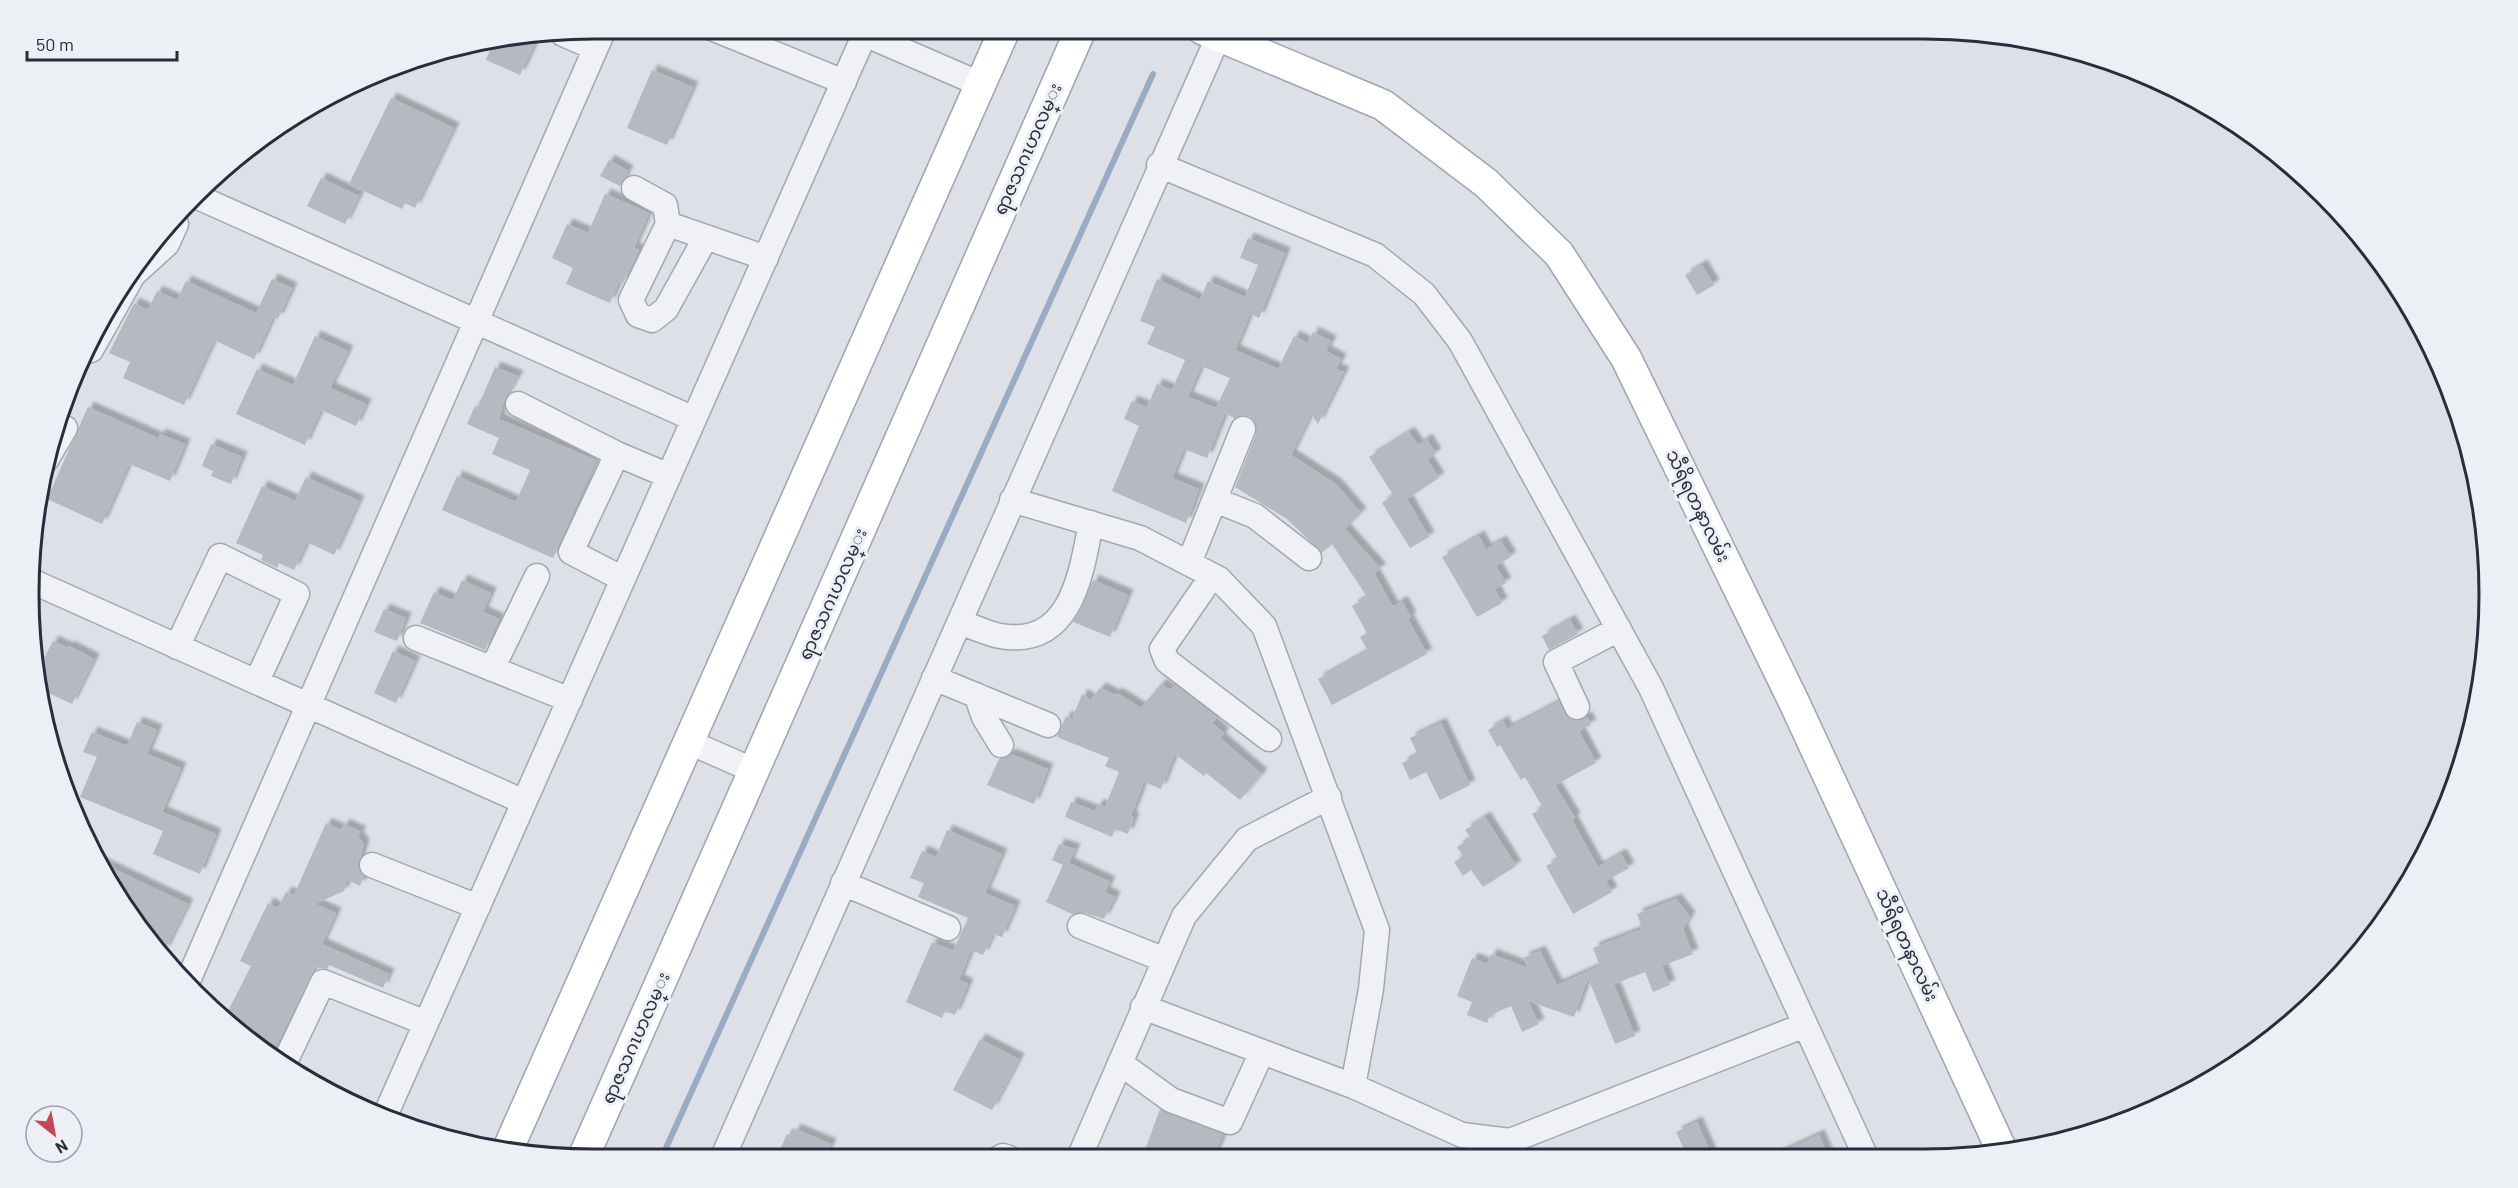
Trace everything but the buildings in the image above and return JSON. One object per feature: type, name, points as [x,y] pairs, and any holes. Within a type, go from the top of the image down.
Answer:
[{"type":"main road","points":[[511,1142],[1000,39]]},
{"type":"main road","name":"ရာဇသဂၤဟလမ္း","points":[[587,1149],[1076,39]]},
{"type":"main road","name":"သီရိရတနာလမ်း","points":[[1227,39],[1383,105],[1486,183],[1559,254],[1626,358],[1793,700],[1999,1144]]},
{"type":"street","points":[[191,974],[599,39]]},
{"type":"street","points":[[740,39],[844,82]]},
{"type":"street","points":[[388,1109],[844,82],[859,39]]},
{"type":"street","points":[[882,39],[980,84]]},
{"type":"street","points":[[726,1149],[1159,165],[1207,39]]},
{"type":"street","points":[[1159,165],[1375,255],[1424,294],[1461,341],[1651,688],[1862,1149]]},
{"type":"street","points":[[634,188],[665,205],[668,224],[631,300],[638,315],[652,320],[666,309],[706,237]]},
{"type":"street","points":[[204,200],[694,419]]},
{"type":"street","points":[[668,224],[766,258]]},
{"type":"street","points":[[154,255],[167,244],[171,236]]},
{"type":"street","points":[[518,404],[617,454],[669,476]]},
{"type":"street","points":[[1189,563],[1243,429]]},
{"type":"street","points":[[617,454],[571,552],[623,579]]},
{"type":"street","points":[[1012,500],[1140,538],[1212,576],[1264,626],[1377,930],[1371,989],[1353,1086]]},
{"type":"street","points":[[1215,500],[1255,516],[1309,558]]},
{"type":"street","points":[[965,624],[1001,636],[1038,634],[1061,618],[1081,575],[1091,523]]},
{"type":"street","points":[[177,647],[220,556],[297,594],[257,681]]},
{"type":"street","points":[[492,669],[537,576]]},
{"type":"street","points":[[1212,576],[1162,650],[1167,661],[1269,739]]},
{"type":"street","points":[[39,584],[524,802]]},
{"type":"street","points":[[1577,707],[1556,662],[1619,629]]},
{"type":"street","points":[[416,638],[570,700]]},
{"type":"street","points":[[934,678],[1048,725]]},
{"type":"street","points":[[976,695],[984,717],[1001,745]]},
{"type":"street","points":[[689,742],[755,771]]},
{"type":"street","points":[[1083,1149],[1184,915],[1247,839],[1329,797]]},
{"type":"street","points":[[372,866],[478,907]]},
{"type":"street","points":[[843,883],[948,928]]},
{"type":"street","points":[[1080,926],[1165,960]]},
{"type":"street","points":[[288,1056],[323,982],[426,1023]]},
{"type":"street","points":[[1143,1007],[1353,1086],[1462,1135],[1510,1141],[1805,1025]]},
{"type":"street","points":[[1120,1063],[1171,1100],[1230,1122],[1262,1052]]},
{"type":"waterway","points":[[666,1149],[1153,74]]}]
